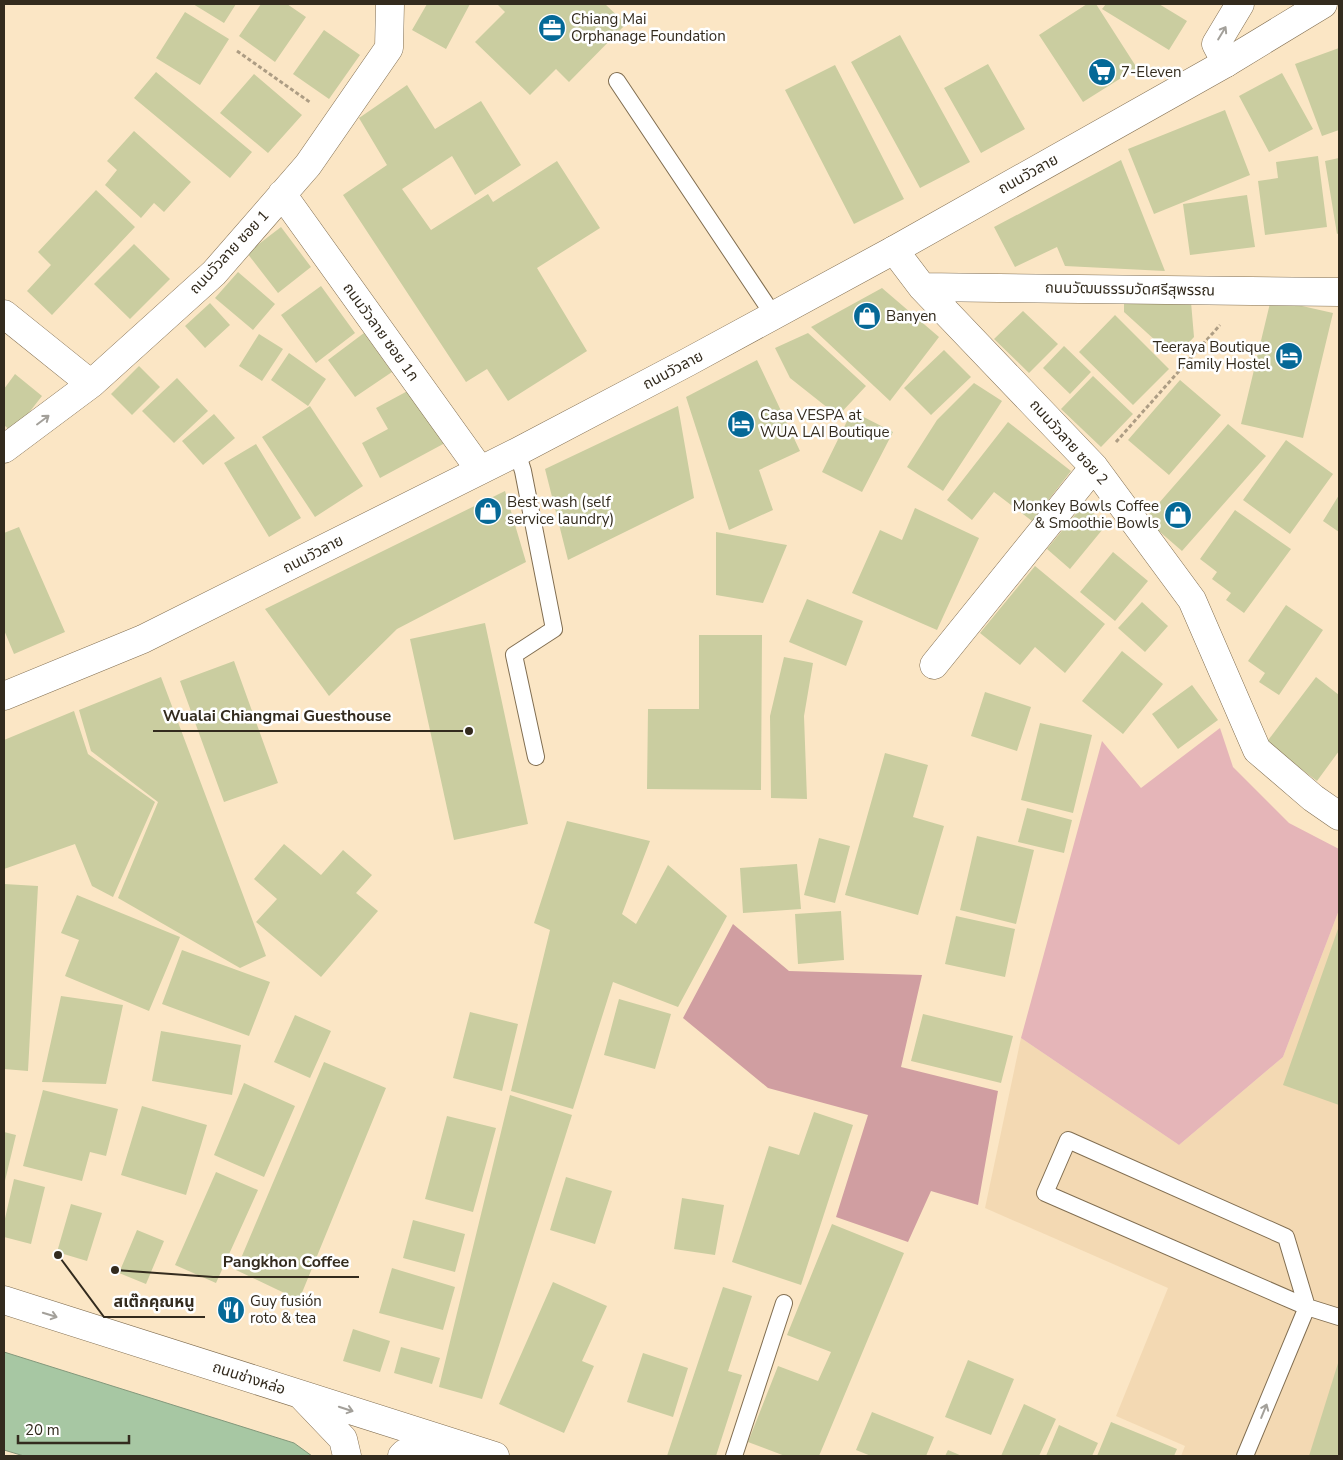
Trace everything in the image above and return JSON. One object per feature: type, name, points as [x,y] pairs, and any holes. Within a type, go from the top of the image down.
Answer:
[{"type":"street","name":"ถนนวัวลาย ซอย 1","points":[[4,449],[91,384],[214,273],[308,165],[389,48],[390,4]]},
{"type":"street","points":[[1226,63],[1216,44],[1240,4]]},
{"type":"street","name":"ถนนวัวลาย","points":[[4,696],[143,639],[517,452],[774,316],[894,250],[1226,63],[1323,4]]},
{"type":"street","name":"ถนนวัวลาย ซอย 1ก","points":[[282,194],[480,470]]},
{"type":"street","name":"ถนนวัวลาย ซอย 2","points":[[894,250],[922,287],[1094,467],[1192,600],[1257,750],[1313,798],[1339,816]]},
{"type":"street","name":"ถนนวัฒนธรรมวัดศรีสุพรรณ","points":[[922,287],[1339,292]]},
{"type":"street","points":[[4,314],[91,384]]},
{"type":"street","points":[[934,665],[1094,467]]},
{"type":"street","name":"ถนนช่างหล่อ","points":[[4,1300],[494,1456]]},
{"type":"street","points":[[299,1394],[343,1439],[347,1456]]},
{"type":"street","points":[[402,1456],[405,1453],[456,1444]]},
{"type":"lane","points":[[616,81],[774,316]]},
{"type":"lane","points":[[517,452],[523,470],[554,630],[514,655],[536,757]]},
{"type":"lane","points":[[1245,1456],[1307,1307],[1286,1237],[1068,1140],[1045,1193],[1307,1307],[1339,1317]]},
{"type":"lane","points":[[734,1456],[784,1303]]},
{"type":"path","points":[[237,51],[338,122]]},
{"type":"path","points":[[1094,467],[1220,324],[1219,290]]},
{"type":"shaded area","points":[[1220,728],[1233,767],[1289,823],[1339,849],[1339,910],[1283,1057],[1179,1145],[1021,1038],[1102,741],[1141,788]]},
{"type":"shaded area","points":[[1339,910],[1339,1456],[1181,1456],[1185,1446],[1116,1416],[1168,1288],[985,1208],[1021,1038],[1179,1145],[1283,1057]]},
{"type":"shaded area","points":[[733,924],[789,971],[922,975],[901,1067],[998,1091],[978,1205],[931,1191],[908,1242],[836,1217],[868,1115],[768,1088],[683,1018]]},
{"type":"shaded area","points":[[4,1352],[294,1443],[312,1456],[24,1456],[4,1450]]},
{"type":"building","points":[[193,4],[236,4],[224,23]]},
{"type":"building","points":[[261,4],[287,4],[306,17],[275,62],[239,36]]},
{"type":"building","points":[[427,4],[470,4],[446,49],[412,30]]},
{"type":"building","points":[[497,4],[605,4],[626,24],[569,82],[556,69],[530,95],[475,42],[505,12]]},
{"type":"building","points":[[1087,4],[1096,4],[1137,68],[1083,102],[1039,35]]},
{"type":"building","points":[[1106,4],[1159,4],[1187,21],[1169,50],[1102,9]]},
{"type":"building","points":[[185,12],[229,39],[200,85],[156,58]]},
{"type":"building","points":[[324,30],[360,55],[329,99],[293,74]]},
{"type":"building","points":[[900,35],[970,162],[920,188],[851,62]]},
{"type":"building","points":[[1339,48],[1339,130],[1322,136],[1295,64]]},
{"type":"building","points":[[988,64],[1025,129],[981,153],[944,88]]},
{"type":"building","points":[[835,65],[904,199],[854,224],[785,90]]},
{"type":"building","points":[[156,72],[252,152],[230,178],[134,98]]},
{"type":"building","points":[[1282,73],[1313,129],[1269,152],[1239,96]]},
{"type":"building","points":[[254,74],[302,115],[268,153],[220,113]]},
{"type":"building","points":[[407,85],[435,129],[481,101],[521,165],[475,195],[452,156],[402,189],[431,230],[488,194],[493,202],[557,161],[600,228],[537,268],[587,351],[508,401],[487,369],[466,382],[343,195],[387,165],[359,118]]},
{"type":"building","points":[[1225,110],[1250,175],[1154,214],[1128,149]]},
{"type":"building","points":[[134,131],[191,182],[164,212],[154,203],[141,218],[105,185],[117,170],[107,161]]},
{"type":"building","points":[[1318,156],[1327,227],[1265,235],[1258,181],[1278,178],[1276,162]]},
{"type":"building","points":[[1339,158],[1339,233],[1337,234],[1325,161]]},
{"type":"building","points":[[1121,160],[1165,271],[1065,266],[1057,247],[1015,267],[994,227]]},
{"type":"building","points":[[96,190],[135,227],[52,315],[27,291],[51,265],[38,252]]},
{"type":"building","points":[[1247,195],[1255,247],[1190,255],[1183,204]]},
{"type":"building","points":[[281,227],[311,267],[278,293],[247,253]]},
{"type":"building","points":[[134,244],[170,279],[130,319],[94,284]]},
{"type":"building","points":[[238,272],[275,304],[253,330],[215,298]]},
{"type":"building","points":[[321,286],[355,333],[316,363],[281,315]]},
{"type":"building","points":[[882,288],[939,337],[890,401],[811,327]]},
{"type":"building","points":[[1271,299],[1333,313],[1303,438],[1241,424]]},
{"type":"building","points":[[1124,302],[1191,302],[1194,337],[1184,348],[1167,351],[1124,312]]},
{"type":"building","points":[[210,303],[230,325],[205,348],[185,326]]},
{"type":"building","points":[[1023,311],[1058,344],[1029,373],[994,339]]},
{"type":"building","points":[[1115,315],[1169,369],[1133,405],[1079,352]]},
{"type":"building","points":[[364,333],[392,372],[355,397],[328,360]]},
{"type":"building","points":[[808,333],[866,386],[838,416],[790,378],[775,348]]},
{"type":"building","points":[[259,334],[283,349],[262,381],[239,366]]},
{"type":"building","points":[[1064,346],[1091,372],[1070,394],[1043,368]]},
{"type":"building","points":[[944,350],[971,377],[931,415],[904,388]]},
{"type":"building","points":[[289,353],[326,379],[308,406],[271,380]]},
{"type":"building","name":"Casa VESPA at WUA LAI Boutique","points":[[757,360],[800,451],[759,470],[773,510],[729,530],[686,397]]},
{"type":"building","points":[[139,366],[160,387],[132,415],[111,394]]},
{"type":"building","points":[[15,374],[42,396],[13,433],[4,425],[4,389]]},
{"type":"building","points":[[1093,376],[1133,414],[1101,447],[1061,409]]},
{"type":"building","points":[[177,378],[208,411],[174,443],[142,411]]},
{"type":"building","points":[[1180,380],[1221,415],[1169,475],[1128,440]]},
{"type":"building","points":[[974,383],[1002,401],[943,491],[907,467],[937,420]]},
{"type":"building","points":[[415,387],[445,443],[380,478],[362,443],[388,429],[376,408]]},
{"type":"building","points":[[310,406],[363,486],[315,517],[262,437]]},
{"type":"building","points":[[678,406],[694,498],[568,560],[545,469]]},
{"type":"building","points":[[852,411],[893,432],[862,492],[822,472]]},
{"type":"building","points":[[214,414],[235,438],[203,465],[182,441]]},
{"type":"building","points":[[1008,422],[1071,471],[1032,521],[994,492],[972,520],[947,500]]},
{"type":"building","points":[[1228,424],[1266,456],[1182,551],[1145,519]]},
{"type":"building","points":[[1286,440],[1333,474],[1290,534],[1243,500]]},
{"type":"building","points":[[256,444],[301,518],[269,537],[224,463]]},
{"type":"building","points":[[505,491],[526,562],[397,629],[329,696],[265,609]]},
{"type":"building","points":[[1339,495],[1339,532],[1323,521]]},
{"type":"building","points":[[1083,505],[1107,524],[1070,569],[1047,549]]},
{"type":"building","points":[[915,508],[979,538],[937,630],[852,593],[880,530],[902,540]]},
{"type":"building","points":[[1235,510],[1291,549],[1244,613],[1226,600],[1231,593],[1212,579],[1217,572],[1200,559]]},
{"type":"building","points":[[19,527],[65,632],[14,654],[4,630],[4,533]]},
{"type":"building","points":[[716,532],[787,545],[763,603],[716,595]]},
{"type":"building","points":[[1113,552],[1148,581],[1115,621],[1080,592]]},
{"type":"building","points":[[1035,566],[1105,624],[1065,673],[1035,647],[1020,665],[980,633]]},
{"type":"building","points":[[807,599],[863,621],[846,666],[789,642]]},
{"type":"building","points":[[1142,602],[1168,626],[1145,652],[1118,628]]},
{"type":"building","points":[[1286,605],[1323,630],[1279,695],[1259,682],[1265,673],[1248,661]]},
{"type":"building","points":[[485,623],[528,824],[454,840],[410,639]]},
{"type":"building","points":[[699,635],[762,635],[761,790],[647,789],[648,709],[699,709]]},
{"type":"building","points":[[1122,651],[1163,684],[1123,734],[1082,701]]},
{"type":"building","points":[[784,657],[813,663],[804,716],[807,799],[771,798],[770,716]]},
{"type":"building","points":[[234,661],[278,783],[224,802],[180,681]]},
{"type":"building","points":[[161,677],[266,956],[240,968],[118,898],[158,802],[91,751],[79,710]]},
{"type":"building","points":[[1316,677],[1339,695],[1339,751],[1317,781],[1266,743]]},
{"type":"building","points":[[1192,685],[1218,720],[1178,749],[1152,714]]},
{"type":"building","points":[[985,692],[1031,707],[1017,751],[971,736]]},
{"type":"building","points":[[74,711],[88,754],[155,802],[113,897],[92,886],[75,844],[4,869],[4,740]]},
{"type":"building","points":[[1040,723],[1092,735],[1073,813],[1021,800]]},
{"type":"building","points":[[885,753],[928,765],[913,817],[944,826],[918,915],[845,895]]},
{"type":"building","points":[[1027,808],[1072,820],[1064,853],[1018,842]]},
{"type":"building","points":[[567,821],[650,841],[622,914],[636,924],[668,865],[727,916],[678,1007],[613,982],[573,1109],[511,1091],[550,930],[534,923]]},
{"type":"building","points":[[977,836],[1034,850],[1016,924],[960,910]]},
{"type":"building","points":[[819,838],[850,846],[835,903],[804,895]]},
{"type":"building","points":[[284,844],[321,875],[343,850],[372,875],[356,893],[378,911],[321,977],[256,922],[277,899],[254,879]]},
{"type":"building","points":[[797,864],[801,909],[743,913],[740,868]]},
{"type":"building","points":[[4,884],[38,886],[28,1071],[4,1069]]},
{"type":"building","points":[[77,895],[180,937],[149,1011],[65,976],[79,940],[61,933]]},
{"type":"building","points":[[841,911],[844,960],[798,964],[795,914]]},
{"type":"building","points":[[956,916],[1015,929],[1005,977],[945,964]]},
{"type":"building","points":[[1339,926],[1339,1105],[1283,1085]]},
{"type":"building","points":[[182,950],[270,982],[249,1036],[162,1004]]},
{"type":"building","points":[[61,996],[123,1005],[106,1084],[42,1082]]},
{"type":"building","points":[[619,999],[671,1014],[655,1069],[604,1055]]},
{"type":"building","points":[[470,1012],[518,1024],[502,1091],[453,1078]]},
{"type":"building","points":[[923,1014],[1013,1036],[1001,1083],[911,1061]]},
{"type":"building","points":[[295,1015],[331,1031],[310,1078],[274,1062]]},
{"type":"building","points":[[161,1031],[241,1045],[232,1095],[152,1081]]},
{"type":"building","points":[[324,1062],[386,1088],[299,1300],[236,1270]]},
{"type":"building","points":[[244,1083],[295,1106],[264,1177],[214,1155]]},
{"type":"building","points":[[43,1090],[118,1109],[106,1156],[90,1152],[82,1181],[23,1166]]},
{"type":"building","points":[[510,1095],[572,1115],[482,1399],[439,1387]]},
{"type":"building","points":[[142,1106],[207,1125],[186,1195],[121,1175]]},
{"type":"building","points":[[814,1112],[853,1125],[801,1285],[732,1262],[769,1146],[799,1155]]},
{"type":"building","points":[[447,1116],[496,1128],[473,1212],[425,1199]]},
{"type":"building","points":[[4,1132],[16,1135],[4,1185]]},
{"type":"building","points":[[216,1172],[258,1190],[216,1283],[175,1265]]},
{"type":"building","points":[[566,1177],[612,1191],[595,1244],[550,1230]]},
{"type":"building","points":[[14,1179],[45,1187],[31,1244],[4,1237],[4,1223]]},
{"type":"building","points":[[682,1198],[724,1205],[715,1255],[674,1249]]},
{"type":"building","points":[[71,1204],[102,1213],[87,1261],[57,1252]]},
{"type":"building","points":[[413,1220],[465,1234],[455,1272],[403,1258]]},
{"type":"building","points":[[832,1224],[904,1253],[819,1456],[785,1456],[748,1442],[778,1366],[818,1381],[831,1352],[787,1335]]},
{"type":"building","points":[[137,1230],[164,1241],[146,1284],[119,1273]]},
{"type":"building","points":[[392,1268],[455,1287],[443,1330],[379,1313]]},
{"type":"building","points":[[553,1282],[607,1306],[582,1361],[594,1366],[564,1433],[499,1404]]},
{"type":"building","points":[[723,1287],[752,1296],[728,1371],[742,1375],[716,1456],[667,1456]]},
{"type":"building","points":[[353,1329],[390,1341],[380,1372],[343,1361]]},
{"type":"building","points":[[401,1347],[440,1358],[432,1384],[394,1373]]},
{"type":"building","points":[[643,1353],[688,1368],[673,1417],[627,1402]]},
{"type":"building","points":[[968,1360],[1014,1379],[991,1435],[945,1417]]},
{"type":"building","points":[[1339,1360],[1339,1456],[1309,1456]]},
{"type":"building","points":[[1024,1404],[1056,1419],[1039,1456],[1001,1456]]},
{"type":"building","points":[[872,1412],[934,1437],[926,1456],[871,1456],[856,1450]]},
{"type":"building","points":[[1111,1422],[1177,1449],[1174,1456],[1097,1456]]},
{"type":"building","points":[[1059,1425],[1098,1443],[1092,1456],[1046,1456]]},
{"type":"building","points":[[948,1450],[962,1456],[945,1456]]},
{"type":"place","name":"Chiang Mai Orphanage Foundation","points":[[552,28]]},
{"type":"place","name":"7-Eleven","points":[[1102,72]]},
{"type":"place","name":"Banyen","points":[[867,316]]},
{"type":"place","name":"Teeraya Boutique Family Hostel","points":[[1289,356]]},
{"type":"place","name":"Casa VESPA at WUA LAI Boutique","points":[[741,424]]},
{"type":"place","name":"Best wash (self service laundry)","points":[[488,511]]},
{"type":"place","name":"Monkey Bowls Coffee & Smoothie Bowls","points":[[1178,515]]},
{"type":"place","name":"Wualai Chiangmai Guesthouse","points":[[469,731]]},
{"type":"place","name":"สเต๊กคุณหนู","points":[[58,1255]]},
{"type":"place","name":"Pangkhon Coffee","points":[[115,1270]]},
{"type":"place","name":"Guy fusión roto & tea","points":[[231,1310]]}]
